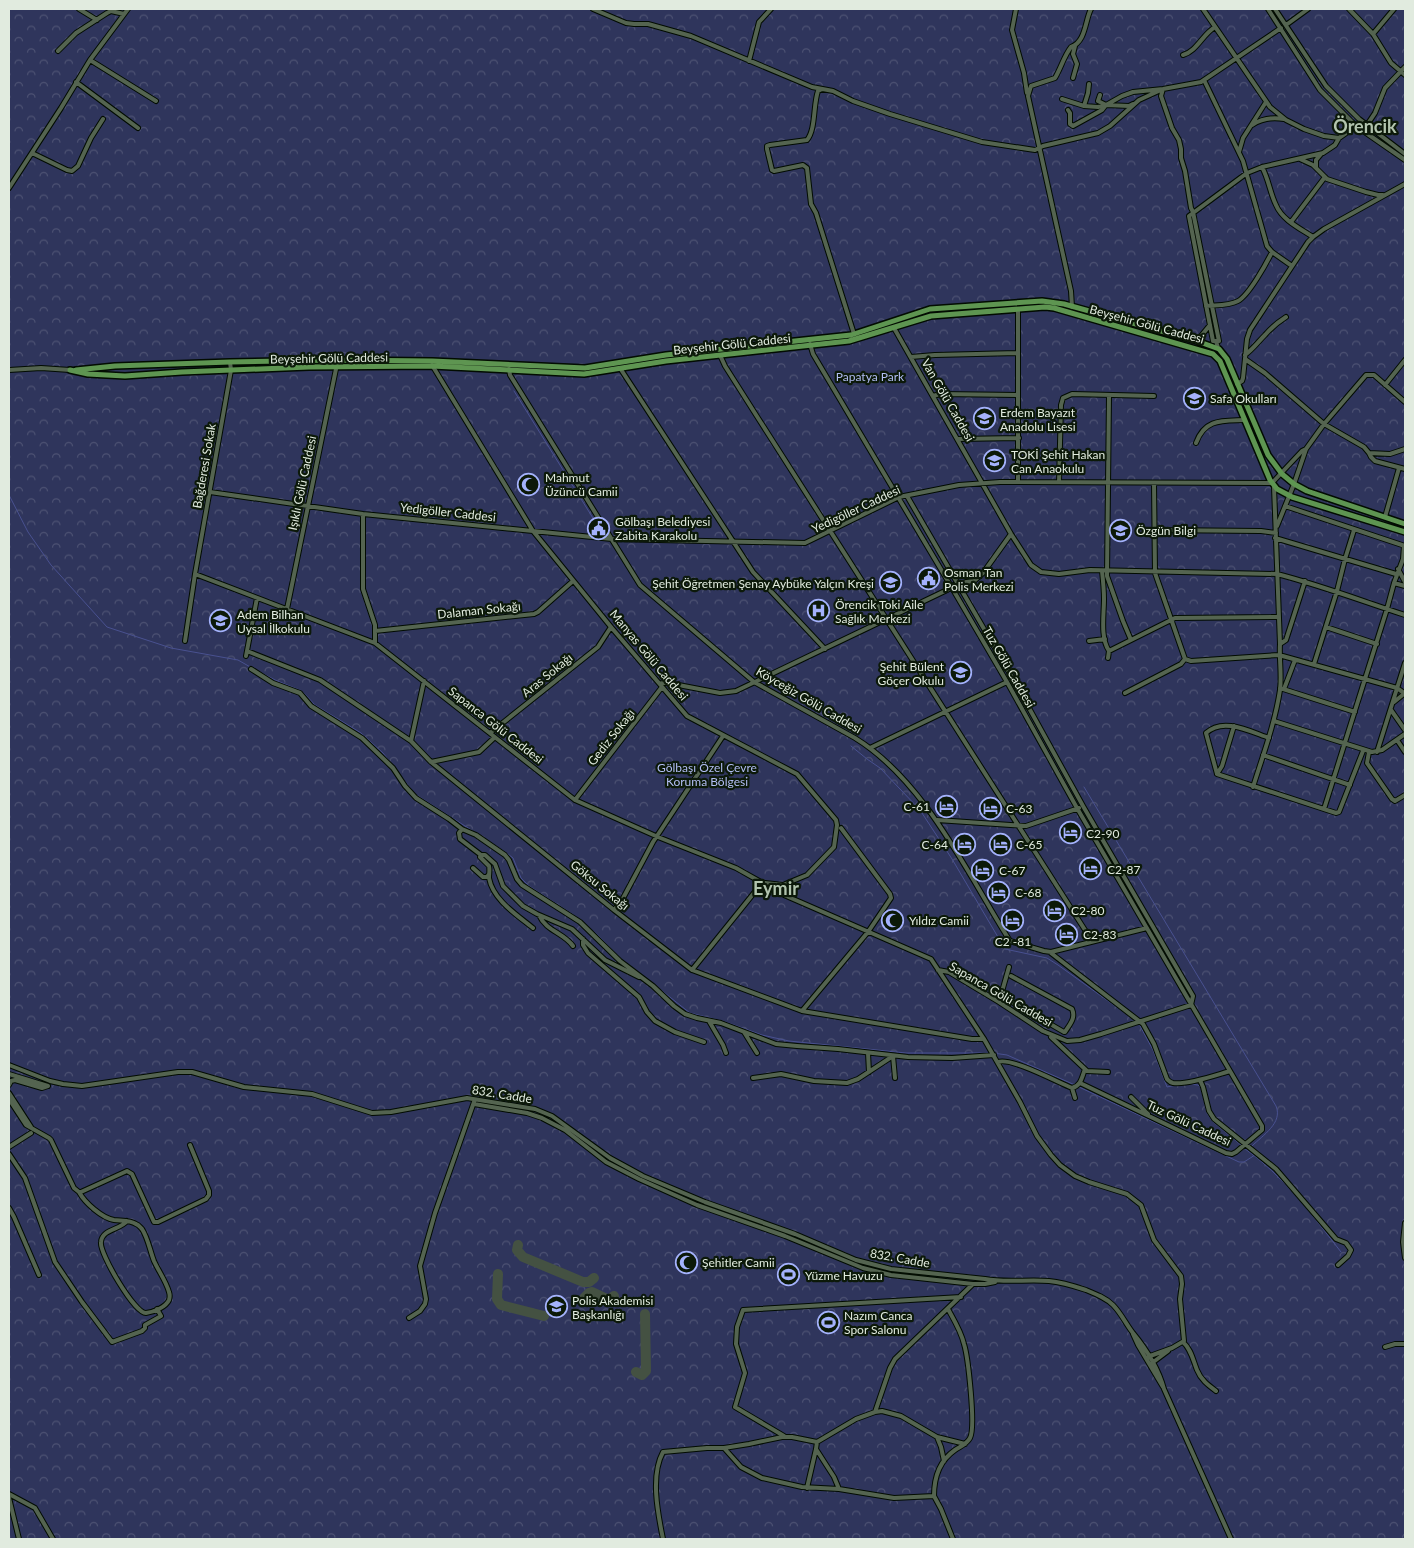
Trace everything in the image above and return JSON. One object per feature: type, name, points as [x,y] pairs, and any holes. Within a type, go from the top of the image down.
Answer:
[{"type":"main road","points":[[509,367],[584,368],[666,355],[810,343],[854,334],[930,309],[1042,301],[1072,307],[1218,348],[1225,355],[1265,448],[1282,474],[1294,484],[1307,491],[1405,524]]},
{"type":"main road","name":"Beyşehir Gölü Caddesi","points":[[70,370],[88,374],[124,376],[432,363],[509,367],[584,374],[666,361],[810,343],[849,341],[931,316],[1055,305],[1071,313],[1214,354],[1220,361],[1273,485]]},
{"type":"main road","points":[[1071,313],[1072,307]]},
{"type":"main road","points":[[887,323],[894,328],[896,320]]},
{"type":"main road","points":[[1214,354],[1218,348]]},
{"type":"main road","points":[[70,370],[115,366],[230,362],[338,360],[432,363]]},
{"type":"main road","points":[[1228,379],[1234,376]]},
{"type":"main road","points":[[1234,394],[1240,391]]},
{"type":"main road","points":[[1273,485],[1279,491],[1297,498],[1405,532]]},
{"type":"street","points":[[79,9],[98,20]]},
{"type":"street","points":[[9,188],[90,60],[128,9]]},
{"type":"street","points":[[593,9],[626,22],[648,24],[691,36],[812,87],[833,92],[890,114],[982,142],[1035,150],[1043,146],[1098,133],[1110,126],[1135,103]]},
{"type":"street","points":[[748,61],[759,22],[771,9]]},
{"type":"street","points":[[1016,9],[1012,30],[1024,73],[1028,100],[1071,291],[1072,307]]},
{"type":"street","points":[[1028,100],[1028,92],[1031,86],[1054,78],[1064,62],[1068,51],[1081,38],[1091,9]]},
{"type":"street","points":[[1203,9],[1266,102],[1286,120]]},
{"type":"street","points":[[1268,9],[1320,90],[1356,126],[1405,160]]},
{"type":"street","points":[[1275,9],[1326,86],[1359,119],[1405,154]]},
{"type":"street","points":[[1286,25],[1308,9]]},
{"type":"street","points":[[1350,9],[1373,34],[1392,63],[1405,75]]},
{"type":"street","points":[[1373,34],[1394,9]]},
{"type":"street","points":[[58,52],[76,33],[109,12],[124,14]]},
{"type":"street","points":[[1182,55],[1193,50],[1208,31],[1214,27]]},
{"type":"street","points":[[1068,110],[1070,113],[1070,124],[1073,126],[1102,110],[1113,100],[1133,92],[1163,89],[1204,80],[1281,28]]},
{"type":"street","points":[[1073,78],[1077,64],[1074,54],[1075,46]]},
{"type":"street","points":[[90,60],[156,101]]},
{"type":"street","points":[[1367,125],[1375,113],[1385,88],[1405,67]]},
{"type":"street","points":[[1204,80],[1239,153],[1267,246],[1272,252],[1292,266]]},
{"type":"street","points":[[76,82],[138,128]]},
{"type":"street","points":[[1084,106],[1089,84]]},
{"type":"street","points":[[822,89],[818,91],[810,134],[807,140],[770,145],[767,146],[767,149],[772,170],[774,171],[803,165],[807,168],[811,204],[816,213],[854,334]]},
{"type":"street","points":[[1062,99],[1091,107],[1106,105],[1129,106],[1163,89]]},
{"type":"street","points":[[1163,89],[1162,96],[1181,149],[1181,158],[1219,341],[1216,341]]},
{"type":"street","points":[[1100,95],[1098,101],[1106,105]]},
{"type":"street","points":[[1239,153],[1243,138],[1266,102]]},
{"type":"street","points":[[1252,125],[1263,120],[1280,118],[1314,133],[1339,138]]},
{"type":"street","points":[[32,153],[72,172],[78,166],[91,138],[103,119]]},
{"type":"street","points":[[1316,167],[1316,160],[1334,146],[1339,138],[1356,126]]},
{"type":"street","points":[[1218,348],[1216,341],[1213,341],[1189,216],[1246,173],[1262,167],[1323,153]]},
{"type":"street","points":[[1300,159],[1316,167],[1325,177],[1366,192],[1378,195],[1386,194]]},
{"type":"street","points":[[1262,167],[1276,207],[1291,222],[1313,236]]},
{"type":"street","points":[[1291,222],[1325,177]]},
{"type":"street","points":[[1237,384],[1243,378],[1247,339],[1250,330],[1313,236],[1405,184]]},
{"type":"street","points":[[1206,306],[1230,304],[1242,299],[1272,252]]},
{"type":"street","points":[[1018,309],[1018,482]]},
{"type":"street","points":[[1245,357],[1275,325],[1286,317]]},
{"type":"street","points":[[1197,341],[1210,325]]},
{"type":"street","name":"Van Gölü Caddesi","points":[[894,328],[1012,534],[1031,565],[1036,569],[1046,573],[1059,574],[1079,571],[1276,574],[1337,591],[1405,615]]},
{"type":"street","name":"Tuz Gölü Caddesi","points":[[810,343],[812,351],[952,587],[1077,808],[1230,1071],[1262,1128],[1261,1133],[1246,1147],[1234,1153],[1226,1153],[1151,1117],[1076,1086],[1016,1064],[1003,1060],[998,1062]]},
{"type":"street","points":[[911,357],[1018,353]]},
{"type":"street","points":[[720,355],[732,377],[886,620],[1092,941]]},
{"type":"street","points":[[1245,357],[1324,424],[1364,447],[1375,461],[1405,469]]},
{"type":"street","name":"Işıklı Gölü Caddesi","points":[[287,609],[338,360]]},
{"type":"street","points":[[1385,385],[1405,360]]},
{"type":"street","name":"Bağderesi Sokak","points":[[185,641],[231,370],[230,362]]},
{"type":"street","name":"Manyas Gölü Caddesi","points":[[432,363],[533,531],[611,627],[688,717],[797,774],[837,823],[833,849],[807,875],[783,885],[762,883]]},
{"type":"street","name":"Köyceğiz Gölü Caddesi","points":[[509,367],[510,375],[640,585],[754,682],[870,748],[914,791],[937,820],[1010,941],[1051,952],[1147,928]]},
{"type":"street","points":[[9,370],[41,368],[70,370]]},
{"type":"street","points":[[620,368],[754,574],[825,649]]},
{"type":"street","points":[[1276,533],[1306,449],[1324,424],[1366,375],[1374,375],[1405,402]]},
{"type":"street","points":[[933,396],[940,394],[1018,396]]},
{"type":"street","points":[[1060,482],[1061,405],[1063,398],[1072,394],[1154,396]]},
{"type":"street","points":[[1108,658],[1109,651],[1105,639],[1104,571],[1109,396]]},
{"type":"street","points":[[1196,443],[1205,428],[1214,422],[1245,420]]},
{"type":"street","points":[[958,439],[1019,438]]},
{"type":"street","points":[[1369,453],[1390,454],[1405,448]]},
{"type":"street","points":[[1282,689],[1273,485],[1302,451],[1306,449]]},
{"type":"street","points":[[1385,517],[1399,468]]},
{"type":"street","name":"Yedigöller Caddesi","points":[[210,492],[363,514],[612,539],[805,543],[899,497],[959,486],[1018,482],[1273,485]]},
{"type":"street","points":[[1154,483],[1155,573],[1185,659]]},
{"type":"street","name":"Tuz Gölü Caddesi","points":[[907,496],[1013,678],[1083,806],[1193,996],[1191,1005]]},
{"type":"street","points":[[1285,506],[1405,546],[1404,558],[1396,574],[1387,609],[1324,809]]},
{"type":"street","points":[[363,514],[364,589],[375,625],[376,644]]},
{"type":"street","points":[[1155,530],[1261,531],[1276,533],[1345,559],[1396,574]]},
{"type":"street","points":[[1314,664],[1354,530]]},
{"type":"street","points":[[966,582],[974,581],[982,573],[1012,534]]},
{"type":"street","points":[[1398,569],[1405,584]]},
{"type":"street","points":[[1104,571],[1131,640]]},
{"type":"street","name":"Sapanca Gölü Caddesi","points":[[195,574],[376,644],[575,800],[658,837],[736,868],[784,896],[931,959],[938,970],[949,972],[1047,1032],[1067,1040],[1080,1040],[1191,1005]]},
{"type":"street","name":"Dalaman Sokağı","points":[[375,631],[534,614],[573,581]]},
{"type":"street","points":[[1280,644],[1286,640],[1305,581]]},
{"type":"street","points":[[662,685],[720,694],[736,691],[886,620],[957,583]]},
{"type":"street","points":[[1394,583],[1405,584]]},
{"type":"street","name":"Göksu Sokağı","points":[[257,598],[246,653],[320,680],[411,742],[431,762],[614,910],[692,970],[802,1011],[984,1039]]},
{"type":"street","points":[[1109,651],[1175,618],[1278,617]]},
{"type":"street","name":"Aras Sokağı","points":[[490,733],[598,647],[611,627]]},
{"type":"street","points":[[1326,627],[1376,644]]},
{"type":"street","points":[[1089,641],[1105,639]]},
{"type":"street","points":[[1185,659],[1191,661],[1279,654],[1397,688],[1405,693],[1394,702]]},
{"type":"street","points":[[1125,693],[1181,664],[1185,659]]},
{"type":"street","points":[[1253,787],[1282,689],[1295,660]]},
{"type":"street","points":[[1377,752],[1405,663]]},
{"type":"street","points":[[251,669],[273,683],[300,693],[311,706],[355,733],[393,768],[411,794],[462,829],[476,835],[505,855],[517,879],[522,884],[580,922],[620,961],[679,1010],[697,1018],[720,1023],[776,1044],[894,1056],[952,1058],[994,1055]]},
{"type":"street","points":[[411,742],[424,682]]},
{"type":"street","points":[[870,748],[1007,682]]},
{"type":"street","name":"Gediz Sokağı","points":[[575,800],[662,685]]},
{"type":"street","points":[[1282,689],[1355,712]]},
{"type":"street","points":[[1274,721],[1363,751],[1377,752],[1405,732],[1391,710]]},
{"type":"street","points":[[1217,774],[1206,734],[1212,729],[1234,726],[1268,738]]},
{"type":"street","points":[[1217,774],[1222,766],[1234,726]]},
{"type":"street","points":[[614,910],[621,902],[653,842],[722,736]]},
{"type":"street","points":[[431,762],[479,752],[495,737]]},
{"type":"street","points":[[1396,740],[1405,752]]},
{"type":"street","points":[[1217,774],[1338,813],[1363,751]]},
{"type":"street","points":[[1370,752],[1367,763],[1392,799],[1395,802],[1405,796]]},
{"type":"street","points":[[1263,755],[1350,785]]},
{"type":"street","points":[[937,820],[1018,826],[1031,825],[1083,806]]},
{"type":"street","points":[[802,1011],[868,932],[889,902],[890,896],[841,828]]},
{"type":"street","points":[[462,829],[458,833],[458,837],[495,864],[503,886],[523,906],[572,930],[605,960],[645,980]]},
{"type":"street","points":[[481,855],[480,857],[489,866],[492,884],[502,901],[512,913],[533,928]]},
{"type":"street","points":[[473,868],[483,877],[487,877],[489,874]]},
{"type":"street","points":[[692,970],[762,883]]},
{"type":"street","points":[[783,885],[781,892],[784,896]]},
{"type":"street","points":[[539,915],[549,928],[567,938],[573,946]]},
{"type":"street","points":[[583,939],[583,945],[588,953],[639,997],[647,1012],[655,1021],[675,1032],[704,1042]]},
{"type":"street","points":[[1051,952],[1138,1022],[1154,1044],[1168,1081],[1174,1083],[1200,1080],[1230,1071]]},
{"type":"street","points":[[999,1002],[1009,967]]},
{"type":"street","points":[[938,970],[994,1055],[1037,1136],[1046,1149],[1060,1165],[1082,1179],[1126,1194],[1141,1205],[1154,1240],[1181,1276],[1180,1299],[1183,1342]]},
{"type":"street","points":[[1005,998],[1065,1032],[1074,1016],[1072,1009],[1011,976]]},
{"type":"street","points":[[1029,1022],[1034,1015]]},
{"type":"street","points":[[709,1021],[726,1053]]},
{"type":"street","points":[[744,1032],[757,1053]]},
{"type":"street","points":[[1047,1032],[1085,1069],[1091,1072],[1108,1072]]},
{"type":"street","points":[[868,1053],[869,1072]]},
{"type":"street","points":[[753,1078],[782,1074],[814,1081],[847,1083],[858,1079],[894,1056]]},
{"type":"street","points":[[894,1056],[895,1078]]},
{"type":"street","name":"832. Cadde","points":[[9,1065],[50,1081],[82,1086],[186,1072],[244,1087],[312,1094],[372,1114],[467,1098],[542,1118],[565,1130],[606,1162],[634,1177],[697,1204],[851,1264],[879,1273],[972,1284],[985,1284],[996,1281]]},
{"type":"street","points":[[1076,1098],[1076,1086],[1085,1069]]},
{"type":"street","points":[[9,1074],[48,1086]]},
{"type":"street","points":[[9,1074],[12,1078],[10,1083]]},
{"type":"street","points":[[10,1083],[16,1080],[42,1088],[48,1086],[50,1081]]},
{"type":"street","points":[[1200,1080],[1212,1116],[1220,1126],[1271,1164],[1336,1239],[1349,1246],[1350,1254],[1338,1265]]},
{"type":"street","points":[[9,1093],[31,1127]]},
{"type":"street","points":[[1131,1098],[1151,1117]]},
{"type":"street","points":[[9,1099],[26,1125],[51,1140],[74,1188],[92,1208],[113,1220],[127,1222],[136,1224],[142,1230],[170,1294],[169,1300],[165,1305],[148,1312],[142,1312],[138,1309],[116,1280],[101,1246],[102,1239],[106,1233],[127,1222]]},
{"type":"street","name":"832. Cadde","points":[[409,1318],[420,1312],[425,1304],[426,1299],[420,1266],[435,1213],[474,1103],[544,1112],[569,1127],[610,1158],[638,1173],[705,1202],[813,1241],[856,1260],[882,1268],[996,1281],[1051,1281],[1077,1287],[1102,1297],[1111,1303],[1132,1332],[1142,1342],[1156,1378],[1164,1389],[1231,1539]]},
{"type":"street","points":[[9,1147],[31,1133]]},
{"type":"street","points":[[79,1192],[129,1171],[152,1221],[158,1222],[206,1199],[209,1195],[210,1191],[190,1145]]},
{"type":"street","points":[[9,1154],[24,1178],[55,1262],[112,1342],[142,1331],[145,1325],[161,1316],[157,1309]]},
{"type":"street","points":[[9,1208],[39,1275]]},
{"type":"street","points":[[1405,1223],[1403,1242],[1405,1258]]},
{"type":"street","points":[[811,1247],[813,1241]]},
{"type":"street","points":[[875,1412],[890,1368],[895,1359],[961,1297],[972,1284]]},
{"type":"street","points":[[784,1436],[735,1407],[745,1372],[736,1344],[737,1327],[742,1310],[961,1297]]},
{"type":"street","points":[[948,1309],[962,1337],[967,1356],[972,1425],[970,1437],[965,1444],[952,1452],[944,1461],[936,1474],[934,1485],[934,1496],[941,1508],[952,1539]]},
{"type":"street","points":[[1150,1360],[1183,1342]]},
{"type":"street","points":[[1183,1342],[1188,1346],[1198,1372],[1205,1383],[1216,1391]]},
{"type":"street","points":[[1385,1348],[1395,1344],[1405,1344]]},
{"type":"street","points":[[1150,1360],[1172,1348]]},
{"type":"street","points":[[663,1539],[658,1516],[656,1478],[658,1463],[663,1452],[724,1448],[784,1436],[816,1442],[856,1419],[875,1412],[901,1416],[937,1437],[965,1444]]},
{"type":"street","points":[[937,1437],[944,1461]]},
{"type":"street","points":[[807,1488],[816,1442]]},
{"type":"street","points":[[724,1448],[741,1467],[762,1478],[807,1488],[839,1489],[894,1498],[934,1496]]},
{"type":"street","points":[[816,1449],[834,1477],[839,1489]]},
{"type":"street","points":[[9,1494],[35,1508],[53,1539]]},
{"type":"street","points":[[9,1498],[19,1539]]},
{"type":"green space","name":"Gölbaşı Özel Çevre Koruma Bölgesi","points":[[9,9],[1405,9],[1405,1539],[9,1539]]},
{"type":"waterway","points":[[514,391],[596,523],[595,532]]},
{"type":"waterway","points":[[9,495],[28,532],[51,565],[107,627],[171,648],[238,660],[252,668]]},
{"type":"waterway","points":[[260,672],[302,691],[315,705],[361,733],[383,753],[415,794],[513,858],[521,878],[529,886],[574,915],[623,960],[690,1013],[723,1021],[762,1035],[789,1041],[906,1053],[989,1053]]},
{"type":"waterway","points":[[851,746],[880,768],[920,810],[952,859],[1005,949],[1047,958],[1136,1021]]},
{"type":"waterway","points":[[1084,787],[1276,1106],[1277,1118],[1271,1128],[1252,1146]]},
{"type":"waterway","points":[[1139,1024],[1153,1050],[1167,1087],[1176,1085]]},
{"type":"waterway","points":[[993,1053],[1007,1055],[1075,1085]]},
{"type":"waterway","points":[[1190,1084],[1198,1085],[1201,1088]]},
{"type":"waterway","points":[[1079,1087],[1239,1162],[1244,1162],[1255,1155]]},
{"type":"waterway","points":[[1202,1092],[1207,1113],[1212,1121],[1241,1145]]},
{"type":"waterway","points":[[1244,1148],[1272,1170],[1308,1210],[1341,1252]]},
{"type":"taxiway","points":[[518,1245],[517,1250],[523,1257],[583,1282],[589,1282],[594,1278]]},
{"type":"taxiway","points":[[498,1274],[497,1299],[501,1305],[544,1316]]},
{"type":"taxiway","points":[[584,1298],[592,1292],[609,1300],[614,1296]]},
{"type":"taxiway","points":[[636,1372],[642,1375],[646,1371],[645,1314]]},
{"type":"place","name":"Safa Okulları","points":[[1194,398]]},
{"type":"place","name":"Erdem Bayazıt Anadolu Lisesi","points":[[984,419]]},
{"type":"place","name":"TOKİ Şehit Hakan Can Anaokulu","points":[[995,461]]},
{"type":"place","name":"Mahmut Üzüncü Camii","points":[[529,484]]},
{"type":"place","name":"Gölbaşı Belediyesi Zabita Karakolu","points":[[599,528]]},
{"type":"place","name":"Özgün Bilgi","points":[[1120,530]]},
{"type":"place","name":"Osman Tan Polis Merkezi","points":[[928,579]]},
{"type":"place","name":"Şehit Öğretmen Şenay Aybüke Yalçın Kreşi","points":[[890,583]]},
{"type":"place","name":"Örencik Toki Aile Sağlık Merkezi","points":[[819,611]]},
{"type":"place","name":"Adem Bilhan Uysal İlkokulu","points":[[221,621]]},
{"type":"place","name":"Şehit Bülent Göçer Okulu","points":[[960,673]]},
{"type":"place","name":"C-61","points":[[946,806]]},
{"type":"place","name":"C-63","points":[[990,808]]},
{"type":"place","name":"C2-90","points":[[1070,833]]},
{"type":"place","name":"C-64","points":[[964,844]]},
{"type":"place","name":"C-65","points":[[1000,844]]},
{"type":"place","name":"C2-87","points":[[1091,869]]},
{"type":"place","name":"C-67","points":[[983,870]]},
{"type":"place","name":"C-68","points":[[999,892]]},
{"type":"place","name":"C2-80","points":[[1055,910]]},
{"type":"place","name":"Yıldız Camii","points":[[893,920]]},
{"type":"place","name":"C2 -81","points":[[1013,920]]},
{"type":"place","name":"C2-83","points":[[1067,934]]},
{"type":"place","name":"Şehitler Camii","points":[[686,1262]]},
{"type":"place","name":"Yüzme Havuzu","points":[[789,1275]]},
{"type":"place","name":"Polis Akademisi Başkanlığı","points":[[556,1307]]},
{"type":"place","name":"Nazım Canca Spor Salonu","points":[[828,1322]]},
{"type":"district","name":"Örencik","points":[[1365,126]]},
{"type":"district","name":"Eymir","points":[[776,888]]},
{"type":"park label","name":"Papatya Park","points":[[870,376]]}]
